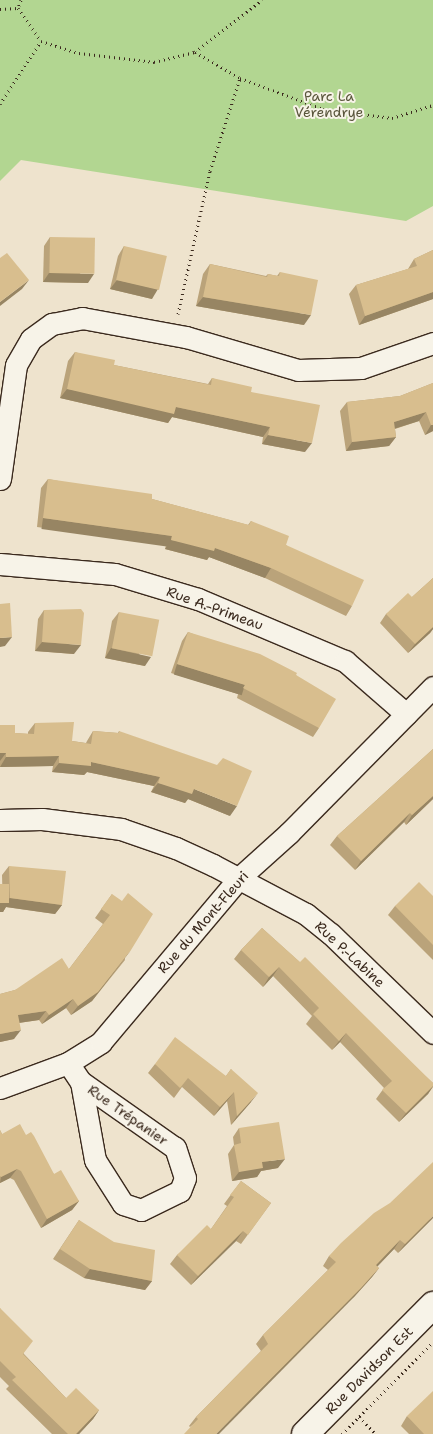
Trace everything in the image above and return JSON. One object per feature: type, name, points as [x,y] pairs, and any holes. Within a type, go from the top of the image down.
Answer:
[{"type":"street","points":[[0,479],[16,365],[31,339],[52,324],[82,318],[173,335],[298,370],[325,371],[361,368],[433,343]]},
{"type":"street","name":"Rue A.-Primeau","points":[[0,564],[115,574],[198,599],[345,661],[406,714]]},
{"type":"street","name":"Rue du Mont-Fleuri","points":[[0,1088],[68,1063],[101,1042],[239,878],[289,833],[433,687]]},
{"type":"street","name":"Rue P.-Labine","points":[[0,820],[42,818],[121,829],[176,848],[286,901],[331,934],[433,1033]]},
{"type":"street","name":"Rue Trépanier","points":[[68,1063],[81,1082],[176,1148],[185,1178],[180,1191],[141,1210],[123,1204],[95,1160],[81,1082]]},
{"type":"street","name":"Rue Davidson Est","points":[[305,1434],[433,1306]]},
{"type":"path","points":[[18,8],[21,0]]},
{"type":"path","points":[[18,8],[41,41],[79,53],[154,62],[195,52],[262,0]]},
{"type":"path","points":[[0,9],[18,8]]},
{"type":"path","points":[[0,104],[41,41]]},
{"type":"path","points":[[195,52],[240,78],[323,109],[392,118],[433,104]]},
{"type":"path","points":[[173,335],[210,171],[240,78]]},
{"type":"path","points":[[342,1434],[433,1342]]},
{"type":"green space","name":"Parc La Vérendrye","points":[[0,0],[433,0],[433,206],[406,221],[21,160],[0,181]]},
{"type":"building","points":[[50,237],[95,238],[94,274],[49,273]]},
{"type":"building","points":[[124,246],[167,256],[159,290],[116,280]]},
{"type":"building","points":[[433,250],[433,292],[365,316],[356,285],[417,266],[414,259]]},
{"type":"building","points":[[7,253],[29,280],[0,302],[0,258]]},
{"type":"building","points":[[210,264],[267,277],[268,274],[279,276],[280,272],[318,280],[311,315],[203,297]]},
{"type":"building","points":[[75,352],[115,360],[114,365],[211,385],[212,378],[252,387],[251,392],[320,405],[312,443],[268,435],[270,427],[176,407],[174,414],[67,389]]},
{"type":"building","points":[[433,383],[433,425],[431,425],[426,412],[394,422],[396,437],[352,442],[347,402],[400,396]]},
{"type":"building","points":[[48,479],[152,494],[152,499],[249,525],[251,521],[289,536],[286,545],[364,580],[352,606],[271,568],[215,548],[214,551],[171,540],[172,536],[43,518]]},
{"type":"building","points":[[433,578],[433,627],[415,644],[386,614],[408,593],[412,597]]},
{"type":"building","points":[[10,603],[12,637],[0,638],[0,604]]},
{"type":"building","points":[[81,609],[84,613],[81,645],[42,642],[44,610]]},
{"type":"building","points":[[119,612],[159,620],[152,656],[112,648]]},
{"type":"building","points":[[188,632],[260,654],[297,673],[296,675],[336,699],[319,728],[243,688],[245,685],[177,664]]},
{"type":"building","points":[[74,722],[72,741],[91,744],[93,731],[119,733],[119,731],[217,765],[223,758],[252,771],[237,806],[194,789],[192,794],[158,783],[160,777],[91,762],[91,766],[59,763],[59,756],[6,757],[6,753],[0,753],[0,725],[15,725],[15,733],[34,734],[35,723]]},
{"type":"building","points":[[433,749],[433,796],[412,815],[410,813],[361,861],[337,836]]},
{"type":"building","points":[[9,866],[66,871],[62,905],[10,898]]},
{"type":"building","points":[[419,882],[433,896],[433,945],[395,906]]},
{"type":"building","points":[[0,884],[9,884],[9,903],[0,903]]},
{"type":"building","points":[[128,893],[153,914],[131,950],[98,992],[78,1006],[73,999],[49,1015],[46,1011],[18,1015],[21,1030],[0,1034],[0,994],[15,990],[62,958],[69,969],[110,915],[101,909],[112,894],[122,901]]},
{"type":"building","points":[[262,928],[300,962],[305,957],[433,1083],[433,1086],[406,1113],[382,1090],[392,1081],[346,1033],[339,1041],[313,1014],[319,1008],[279,967],[269,977],[241,950]]},
{"type":"building","points":[[175,1037],[226,1076],[231,1069],[258,1093],[237,1116],[234,1092],[220,1107],[188,1078],[180,1088],[155,1064]]},
{"type":"building","points":[[279,1122],[285,1159],[262,1162],[263,1168],[239,1172],[234,1145],[241,1143],[239,1128]]},
{"type":"building","points":[[20,1124],[26,1135],[31,1132],[34,1136],[54,1174],[61,1170],[79,1201],[47,1219],[21,1171],[17,1169],[0,1176],[0,1130],[2,1134]]},
{"type":"building","points":[[433,1162],[433,1216],[405,1244],[400,1240],[376,1265],[379,1268],[361,1288],[216,1434],[184,1434],[198,1419],[196,1417],[268,1344],[263,1335],[336,1262],[329,1256],[374,1213],[390,1203]]},
{"type":"building","points":[[241,1181],[271,1203],[248,1235],[243,1231],[198,1276],[177,1255],[207,1225],[211,1229],[234,1197],[230,1195]]},
{"type":"building","points":[[79,1220],[114,1242],[155,1250],[152,1281],[90,1269],[60,1249]]},
{"type":"building","points":[[0,1308],[33,1341],[23,1354],[66,1398],[76,1388],[99,1410],[76,1434],[68,1434],[12,1380],[16,1377],[0,1361]]},
{"type":"building","points":[[433,1391],[433,1434],[424,1434],[407,1416]]}]
